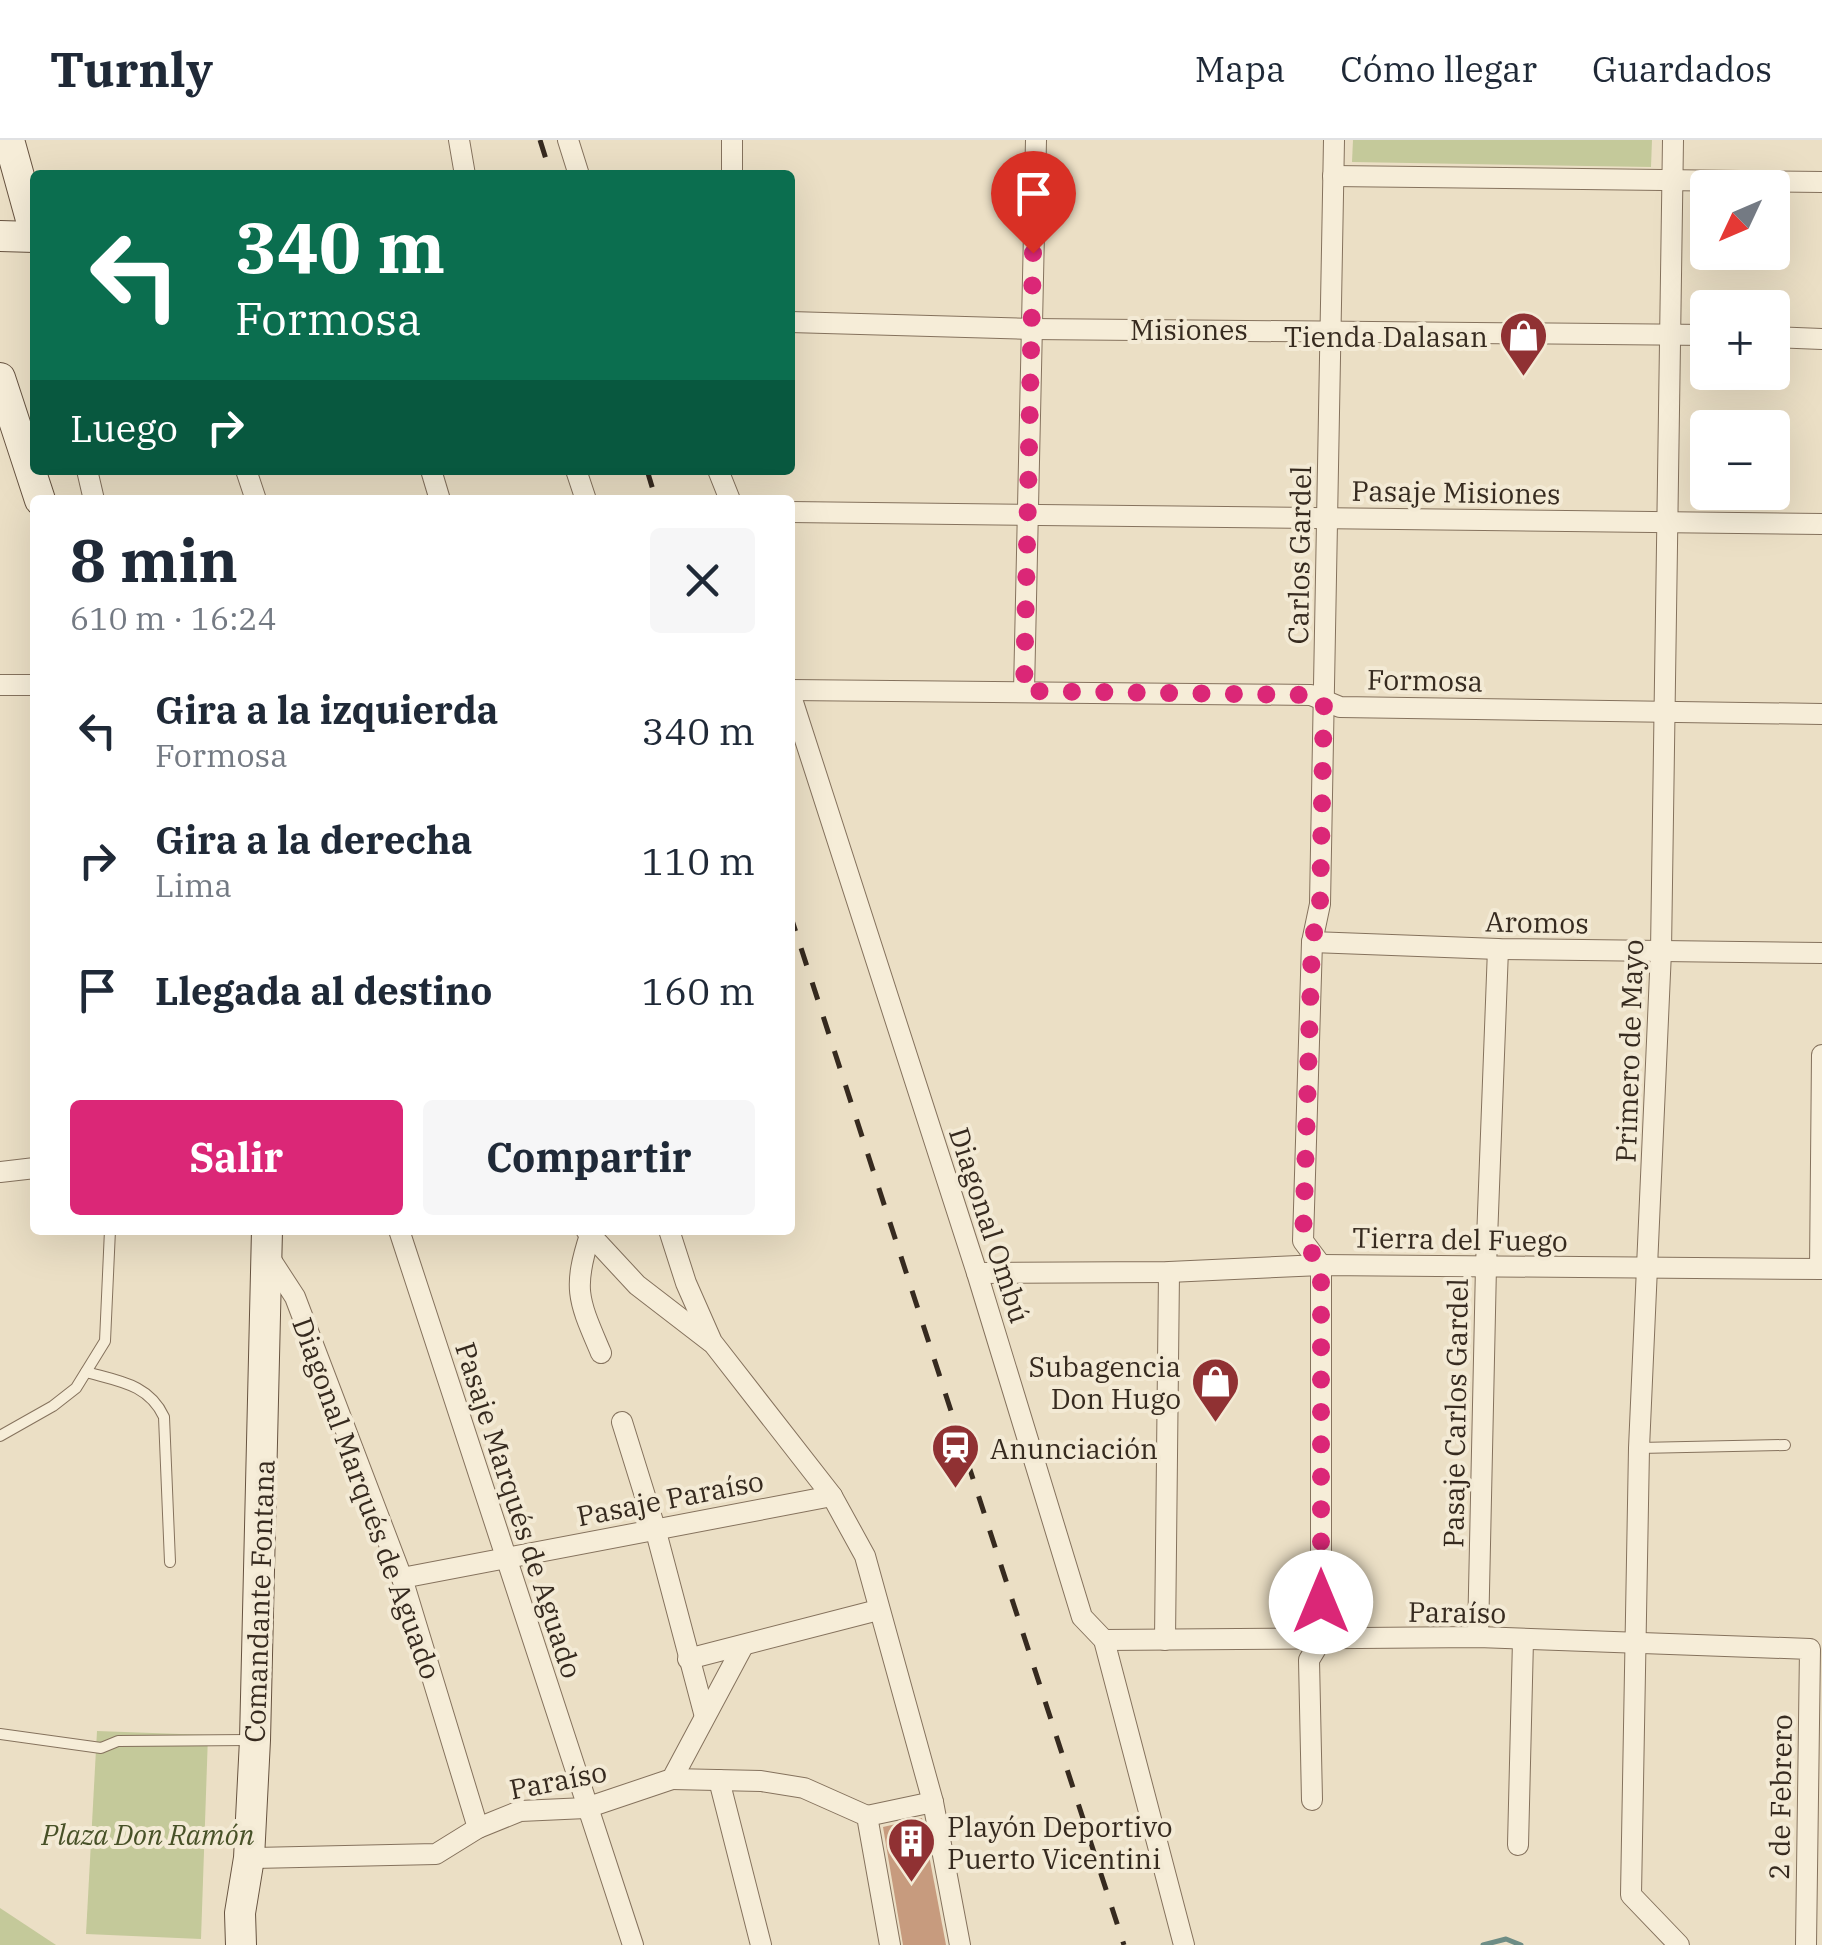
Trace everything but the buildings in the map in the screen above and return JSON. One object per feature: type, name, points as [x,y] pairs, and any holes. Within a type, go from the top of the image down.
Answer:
[{"type":"street","points":[[9,140],[30,218]]},
{"type":"street","points":[[458,140],[464,170]]},
{"type":"street","points":[[568,140],[577,170]]},
{"type":"street","points":[[732,140],[732,170]]},
{"type":"street","points":[[1024,691],[1036,140]]},
{"type":"street","name":"Carlos Gardel","points":[[1312,1800],[1309,1660],[1321,1640],[1321,1265],[1303,1241],[1312,942],[1320,904],[1334,140]]},
{"type":"street","name":"Primero de Mayo","points":[[1673,140],[1662,952],[1639,1448],[1632,1895],[1679,1945]]},
{"type":"street","points":[[1334,176],[1822,182]]},
{"type":"street","points":[[0,236],[30,236]]},
{"type":"street","name":"Misiones","points":[[795,322],[1032,329],[1690,335]]},
{"type":"street","points":[[1790,338],[1822,339]]},
{"type":"street","points":[[0,378],[30,470]]},
{"type":"street","name":"Pasaje Misiones","points":[[795,512],[1822,524]]},
{"type":"street","points":[[0,685],[30,686]]},
{"type":"street","name":"Formosa","points":[[795,691],[1311,695],[1340,707],[1822,714]]},
{"type":"street","name":"Diagonal Ombú","points":[[795,707],[977,1273],[1082,1617],[1104,1640],[1184,1945]]},
{"type":"street","name":"Aromos","points":[[1312,942],[1498,950],[1822,953]]},
{"type":"street","name":"Pasaje Carlos Gardel","points":[[1478,1638],[1498,950]]},
{"type":"street","points":[[1821,1269],[1822,1055]]},
{"type":"street","points":[[0,1172],[30,1169]]},
{"type":"street","name":"Pasaje Marqués de Aguado","points":[[402,1235],[586,1808]]},
{"type":"street","points":[[587,1235],[578,1271],[579,1300],[600,1353]]},
{"type":"street","points":[[591,1235],[636,1285],[712,1342]]},
{"type":"street","points":[[670,1235],[712,1342],[832,1496],[866,1556],[933,1802],[960,1945]]},
{"type":"street","name":"Diagonal Marqués de Aguado","points":[[268,1243],[294,1296],[402,1578],[478,1828]]},
{"type":"street","name":"Comandante Fontana","points":[[241,1945],[240,1913],[249,1858],[255,1740],[268,1243]]},
{"type":"street","name":"Tierra del Fuego","points":[[977,1273],[1169,1272],[1321,1265],[1821,1269]]},
{"type":"street","points":[[1165,1640],[1169,1272]]},
{"type":"street","points":[[622,1422],[655,1528],[704,1713]]},
{"type":"street","name":"Pasaje Paraíso","points":[[402,1578],[832,1496]]},
{"type":"street","points":[[688,1659],[878,1610]]},
{"type":"street","name":"Paraíso","points":[[1104,1640],[1478,1638],[1810,1649]]},
{"type":"street","points":[[1518,1845],[1523,1640]]},
{"type":"street","points":[[672,1779],[704,1713],[744,1646]]},
{"type":"street","name":"2 de Febrero","points":[[1806,1945],[1810,1649]]},
{"type":"street","name":"Paraíso","points":[[249,1858],[436,1854],[478,1828],[520,1811],[586,1808],[672,1779],[761,1780],[804,1788],[868,1816]]},
{"type":"street","points":[[719,1780],[761,1945]]},
{"type":"street","points":[[890,1945],[868,1816],[933,1802]]},
{"type":"street","points":[[586,1808],[633,1945]]},
{"type":"lane","points":[[0,1436],[54,1406],[76,1388],[104,1341],[110,1235]]},
{"type":"lane","points":[[86,1372],[141,1387],[164,1418],[170,1562]]},
{"type":"lane","points":[[1639,1448],[1785,1445]]},
{"type":"lane","points":[[0,1734],[101,1748],[118,1741],[255,1740]]},
{"type":"green space","points":[[1353,140],[1652,140],[1651,167],[1352,162]]},
{"type":"green space","name":"Plaza Don Ramón","points":[[97,1731],[208,1735],[201,1939],[86,1934]]},
{"type":"green space","points":[[0,1908],[56,1945],[0,1945]]},
{"type":"waterway","points":[[1483,1945],[1506,1939],[1521,1945]]},
{"type":"railway","points":[[540,140],[549,170]]},
{"type":"railway","points":[[648,475],[654,495]]},
{"type":"railway","points":[[795,929],[1124,1945]]},
{"type":"place","name":"Tienda Dalasan","points":[[1523,378]]},
{"type":"place","name":"Subagencia Don Hugo","points":[[1216,1424]]},
{"type":"place","name":"Anunciación","points":[[955,1490]]},
{"type":"place","name":"Playón Deportivo Puerto Vicentini","points":[[912,1884]]},
{"type":"route","points":[[1033,253],[1024,691],[1311,695],[1324,700],[1320,904],[1312,942],[1303,1241],[1321,1265],[1321,1602]]}]
